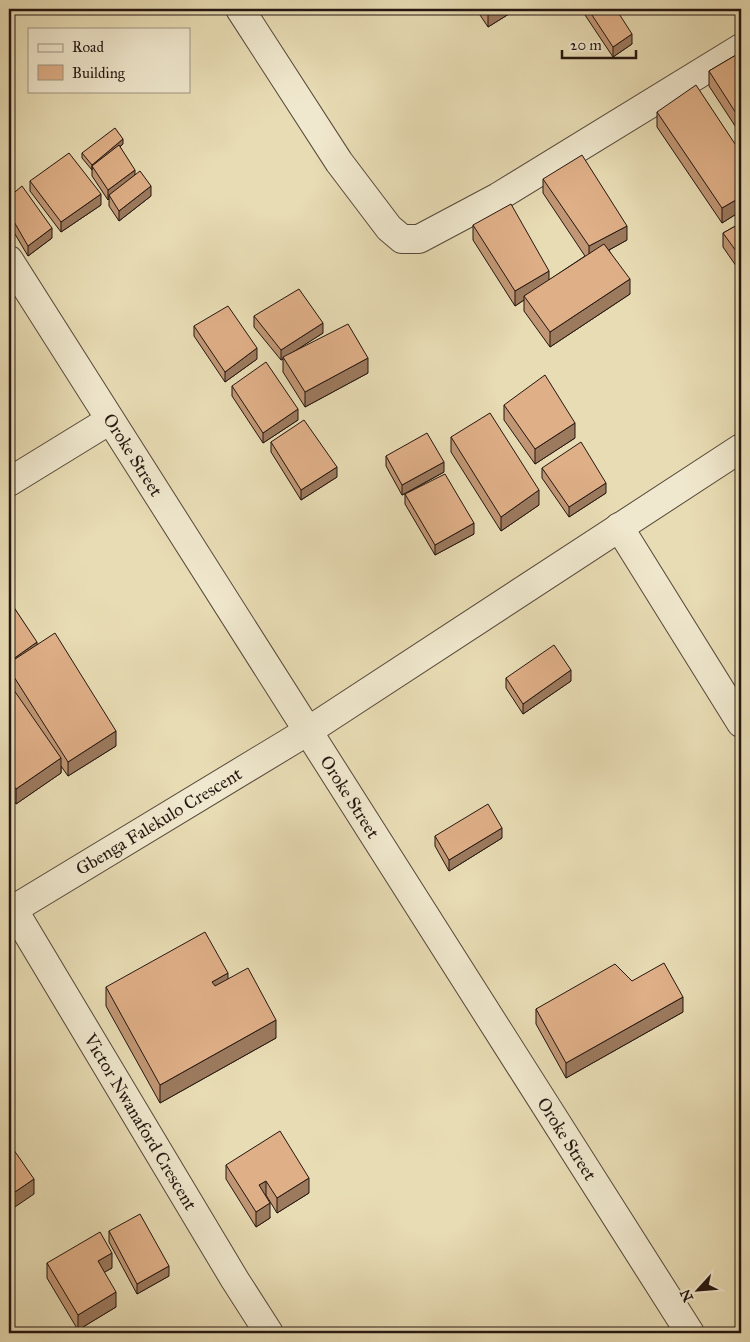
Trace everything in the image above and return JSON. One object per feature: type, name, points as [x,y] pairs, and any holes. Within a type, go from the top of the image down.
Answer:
[{"type":"street","points":[[240,9],[339,162],[389,228],[402,239],[419,238],[498,197],[741,48]]},
{"type":"street","name":"Oroke Street","points":[[9,260],[690,1333]]},
{"type":"street","points":[[9,482],[110,420]]},
{"type":"street","name":"Gbenga Falekulo Crescent","points":[[11,911],[308,731],[741,448]]},
{"type":"street","points":[[619,527],[741,723]]},
{"type":"street","name":"Victor Nwanaford Crescent","points":[[11,911],[269,1333]]},
{"type":"building","points":[[588,9],[616,9],[632,34],[613,47]]},
{"type":"building","points":[[741,52],[741,121],[709,71]]},
{"type":"building","points":[[696,85],[741,153],[741,197],[722,208],[657,112]]},
{"type":"building","points":[[115,128],[123,139],[92,165],[82,153]]},
{"type":"building","points":[[119,145],[135,170],[108,190],[92,166]]},
{"type":"building","points":[[69,153],[101,194],[61,222],[30,181]]},
{"type":"building","points":[[582,155],[627,226],[589,246],[543,179]]},
{"type":"building","points":[[140,171],[151,186],[119,211],[109,195]]},
{"type":"building","points":[[22,186],[52,228],[28,246],[9,213],[9,197]]},
{"type":"building","points":[[511,204],[549,271],[515,291],[473,225]]},
{"type":"building","points":[[741,223],[741,258],[723,233]]},
{"type":"building","points":[[604,244],[630,279],[550,332],[524,296]]},
{"type":"building","points":[[299,289],[323,323],[281,350],[254,316]]},
{"type":"building","points":[[228,306],[257,348],[225,372],[194,326]]},
{"type":"building","points":[[348,324],[368,358],[305,392],[283,357]]},
{"type":"building","points":[[266,362],[298,409],[263,433],[232,386]]},
{"type":"building","points":[[545,375],[575,423],[535,449],[504,405]]},
{"type":"building","points":[[490,413],[539,490],[501,517],[451,437]]},
{"type":"building","points":[[304,420],[337,467],[301,490],[271,442]]},
{"type":"building","points":[[427,433],[444,462],[402,485],[386,456]]},
{"type":"building","points":[[581,442],[606,483],[569,507],[542,468]]},
{"type":"building","points":[[445,474],[474,523],[435,545],[405,494]]},
{"type":"building","points":[[9,600],[37,642],[9,662]]},
{"type":"building","points":[[55,633],[116,731],[68,762],[9,669],[9,663]]},
{"type":"building","points":[[554,645],[571,670],[523,704],[506,678]]},
{"type":"building","points":[[9,683],[61,758],[16,789],[9,780]]},
{"type":"building","points":[[488,804],[502,828],[449,860],[435,836]]},
{"type":"building","points":[[205,932],[228,973],[212,982],[215,986],[248,968],[276,1020],[160,1085],[106,987]]},
{"type":"building","points":[[664,963],[683,997],[566,1063],[536,1009],[615,964],[632,981]]},
{"type":"building","points":[[280,1131],[309,1178],[277,1198],[266,1181],[259,1185],[270,1203],[256,1212],[226,1165]]},
{"type":"building","points":[[9,1143],[34,1179],[9,1196]]},
{"type":"building","points":[[140,1214],[169,1266],[137,1284],[109,1231]]},
{"type":"building","points":[[100,1232],[112,1253],[98,1261],[116,1292],[78,1315],[47,1263]]}]
